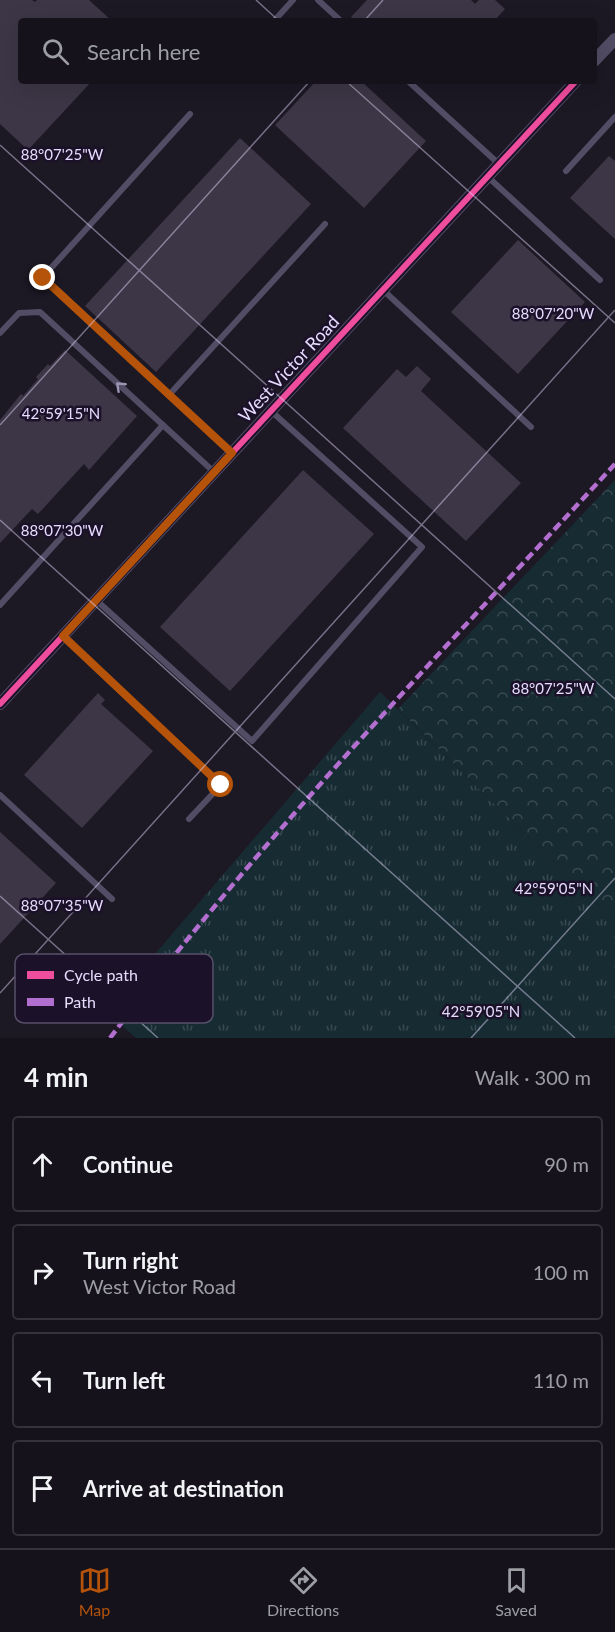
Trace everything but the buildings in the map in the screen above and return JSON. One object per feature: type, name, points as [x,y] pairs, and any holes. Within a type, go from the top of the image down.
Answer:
[{"type":"street","points":[[597,59],[615,39]]},
{"type":"street","name":"West Victor Road","points":[[0,704],[573,84]]},
{"type":"lane","points":[[277,18],[293,0]]},
{"type":"lane","points":[[318,0],[338,18]]},
{"type":"lane","points":[[411,84],[500,164]]},
{"type":"lane","points":[[190,114],[43,278],[232,453]]},
{"type":"lane","points":[[566,171],[615,117]]},
{"type":"lane","points":[[488,176],[600,280]]},
{"type":"lane","points":[[169,395],[325,224]]},
{"type":"lane","points":[[383,290],[531,427]]},
{"type":"lane","points":[[0,333],[19,313],[40,312],[214,473]]},
{"type":"lane","points":[[96,600],[252,741],[422,547],[271,411]]},
{"type":"lane","points":[[0,605],[163,426]]},
{"type":"lane","points":[[63,636],[221,785],[189,819]]},
{"type":"lane","points":[[0,795],[112,899]]},
{"type":"green space","points":[[615,480],[615,922],[398,709]]},
{"type":"green space","points":[[380,692],[615,922],[615,1038],[136,1038],[119,1023],[213,1023],[213,954],[155,954]]},
{"type":"marked path","points":[[176,954],[229,889],[355,745],[615,464]]},
{"type":"marked path","points":[[110,1038],[122,1023]]},
{"type":"cycle path","points":[[0,704],[573,84]]},
{"type":"route","points":[[43,278],[232,453],[63,636],[221,785]]}]
